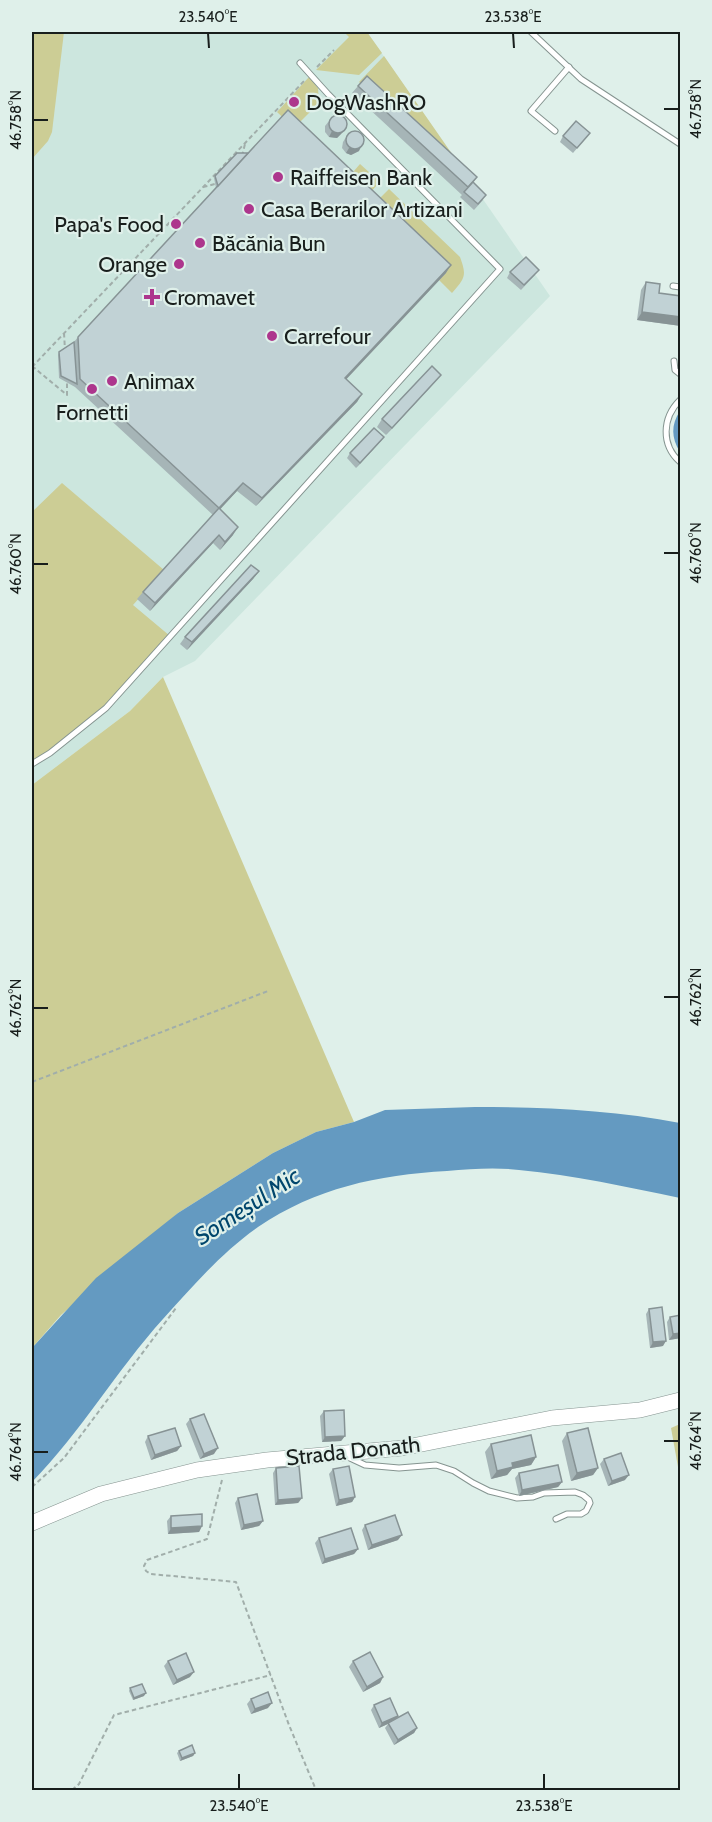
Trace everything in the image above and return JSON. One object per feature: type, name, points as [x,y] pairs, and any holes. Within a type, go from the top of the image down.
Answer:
[{"type":"street","name":"Strada Donath","points":[[32,1523],[77,1503],[118,1489],[197,1470],[267,1460],[402,1448],[552,1418],[640,1410],[681,1400]]},
{"type":"lane","points":[[531,32],[581,79],[681,144]]},
{"type":"lane","points":[[32,764],[50,753],[106,708],[500,269],[300,63]]},
{"type":"lane","points":[[555,131],[531,111],[569,67]]},
{"type":"lane","points":[[673,286],[681,287]]},
{"type":"lane","points":[[674,361],[675,370],[681,374]]},
{"type":"lane","points":[[681,400],[673,408],[667,421],[666,437],[671,454],[681,462]]},
{"type":"lane","points":[[340,1453],[365,1465],[399,1468],[436,1466],[454,1471],[489,1491],[517,1498],[544,1493],[575,1492],[589,1500],[586,1511],[581,1514],[567,1514],[556,1519]]},
{"type":"path","points":[[67,383],[67,395],[32,366],[334,50]]},
{"type":"path","points":[[242,156],[246,141]]},
{"type":"path","points":[[201,188],[215,184]]},
{"type":"path","points":[[64,333],[65,350]]},
{"type":"path","points":[[32,1082],[268,991]]},
{"type":"path","points":[[32,1487],[64,1458],[176,1308]]},
{"type":"path","points":[[225,1466],[207,1539],[147,1560],[144,1566],[151,1574],[236,1582],[316,1791]]},
{"type":"path","points":[[72,1791],[79,1784],[114,1715],[271,1676]]},
{"type":"shaded area","points":[[32,32],[367,32],[550,296],[195,661],[163,677],[130,711],[32,785]]},
{"type":"green space","points":[[32,32],[64,32],[52,132],[48,141],[32,159]]},
{"type":"green space","points":[[344,32],[367,32],[382,53],[359,75],[316,70],[349,37]]},
{"type":"green space","points":[[384,56],[484,200],[471,185],[359,82]]},
{"type":"green space","points":[[309,77],[318,88],[319,103],[294,128],[277,112]]},
{"type":"green space","points":[[360,164],[380,182],[366,197],[347,179]]},
{"type":"green space","points":[[389,189],[460,257],[464,276],[452,293],[439,280],[445,273],[374,204]]},
{"type":"green space","points":[[62,483],[164,570],[133,605],[170,636],[106,708],[32,764],[32,512]]},
{"type":"green space","points":[[163,677],[354,1122],[316,1132],[273,1153],[178,1213],[61,1315],[32,1348],[32,785],[130,711]]},
{"type":"green space","points":[[680,1424],[680,1478],[671,1428]]},
{"type":"water","points":[[680,411],[680,452],[673,431]]},
{"type":"water","name":"Someșul Mic","points":[[475,1107],[578,1110],[680,1123],[680,1198],[560,1175],[492,1168],[421,1173],[372,1180],[302,1202],[258,1227],[208,1270],[146,1339],[67,1443],[32,1482],[32,1348],[96,1278],[178,1213],[273,1153],[316,1132],[354,1122],[385,1110]]},
{"type":"building","points":[[367,76],[477,177],[468,187],[358,86]]},
{"type":"building","points":[[288,110],[451,265],[345,378],[362,394],[262,498],[243,483],[219,508],[80,379],[78,337]]},
{"type":"building","points":[[338,115],[344,118],[347,124],[344,130],[338,133],[332,130],[329,124],[332,118]]},
{"type":"building","points":[[576,121],[590,133],[577,148],[563,136]]},
{"type":"building","points":[[355,131],[361,134],[364,140],[361,146],[355,149],[349,146],[346,140],[349,134]]},
{"type":"building","points":[[237,153],[248,153],[218,186],[215,176]]},
{"type":"building","points":[[473,182],[486,195],[478,204],[464,192]]},
{"type":"building","points":[[526,257],[539,270],[524,285],[510,272]]},
{"type":"building","points":[[646,282],[660,284],[659,293],[681,296],[681,317],[642,312]]},
{"type":"building","points":[[74,342],[77,384],[61,376],[59,352]]},
{"type":"building","points":[[432,366],[441,375],[392,428],[382,419]]},
{"type":"building","points":[[374,428],[384,437],[360,463],[350,453]]},
{"type":"building","points":[[219,508],[238,527],[225,542],[219,535],[155,603],[143,592]]},
{"type":"building","points":[[251,565],[259,571],[192,642],[185,637]]},
{"type":"building","points":[[662,1307],[666,1341],[653,1342],[649,1309]]},
{"type":"building","points":[[681,1315],[681,1333],[673,1334],[670,1317]]},
{"type":"building","points":[[344,1410],[345,1436],[325,1437],[324,1411]]},
{"type":"building","points":[[204,1414],[218,1448],[204,1454],[190,1419]]},
{"type":"building","points":[[175,1428],[181,1446],[155,1455],[148,1436]]},
{"type":"building","points":[[588,1428],[598,1468],[577,1473],[567,1433]]},
{"type":"building","points":[[531,1435],[536,1457],[512,1463],[513,1467],[497,1471],[491,1444]]},
{"type":"building","points":[[621,1453],[629,1475],[612,1481],[604,1459]]},
{"type":"building","points":[[558,1465],[562,1482],[522,1490],[519,1473]]},
{"type":"building","points":[[299,1466],[302,1498],[278,1500],[276,1468]]},
{"type":"building","points":[[349,1466],[355,1497],[339,1500],[333,1469]]},
{"type":"building","points":[[257,1494],[263,1521],[244,1525],[238,1498]]},
{"type":"building","points":[[202,1514],[202,1526],[171,1528],[171,1516]]},
{"type":"building","points":[[395,1515],[402,1535],[372,1545],[365,1525]]},
{"type":"building","points":[[351,1528],[358,1549],[325,1559],[319,1538]]},
{"type":"building","points":[[370,1652],[383,1677],[367,1687],[353,1661]]},
{"type":"building","points":[[186,1653],[194,1672],[177,1680],[168,1661]]},
{"type":"building","points":[[142,1684],[146,1693],[134,1698],[130,1688]]},
{"type":"building","points":[[268,1692],[272,1703],[255,1709],[251,1699]]},
{"type":"building","points":[[390,1698],[398,1716],[382,1723],[374,1705]]},
{"type":"building","points":[[408,1712],[417,1728],[398,1740],[388,1723]]},
{"type":"building","points":[[192,1745],[195,1753],[182,1758],[179,1751]]},
{"type":"place","name":"DogWashRO","points":[[294,102]]},
{"type":"place","name":"Raiffeisen Bank","points":[[278,177]]},
{"type":"place","name":"Casa Berarilor Artizani","points":[[249,209]]},
{"type":"place","name":"Papa's Food","points":[[176,224]]},
{"type":"place","name":"Băcănia Bun","points":[[200,243]]},
{"type":"place","name":"Orange","points":[[179,264]]},
{"type":"place","name":"Cromavet","points":[[152,297]]},
{"type":"place","name":"Carrefour","points":[[272,336]]},
{"type":"place","name":"Animax","points":[[112,381]]},
{"type":"place","name":"Fornetti","points":[[92,389]]}]
